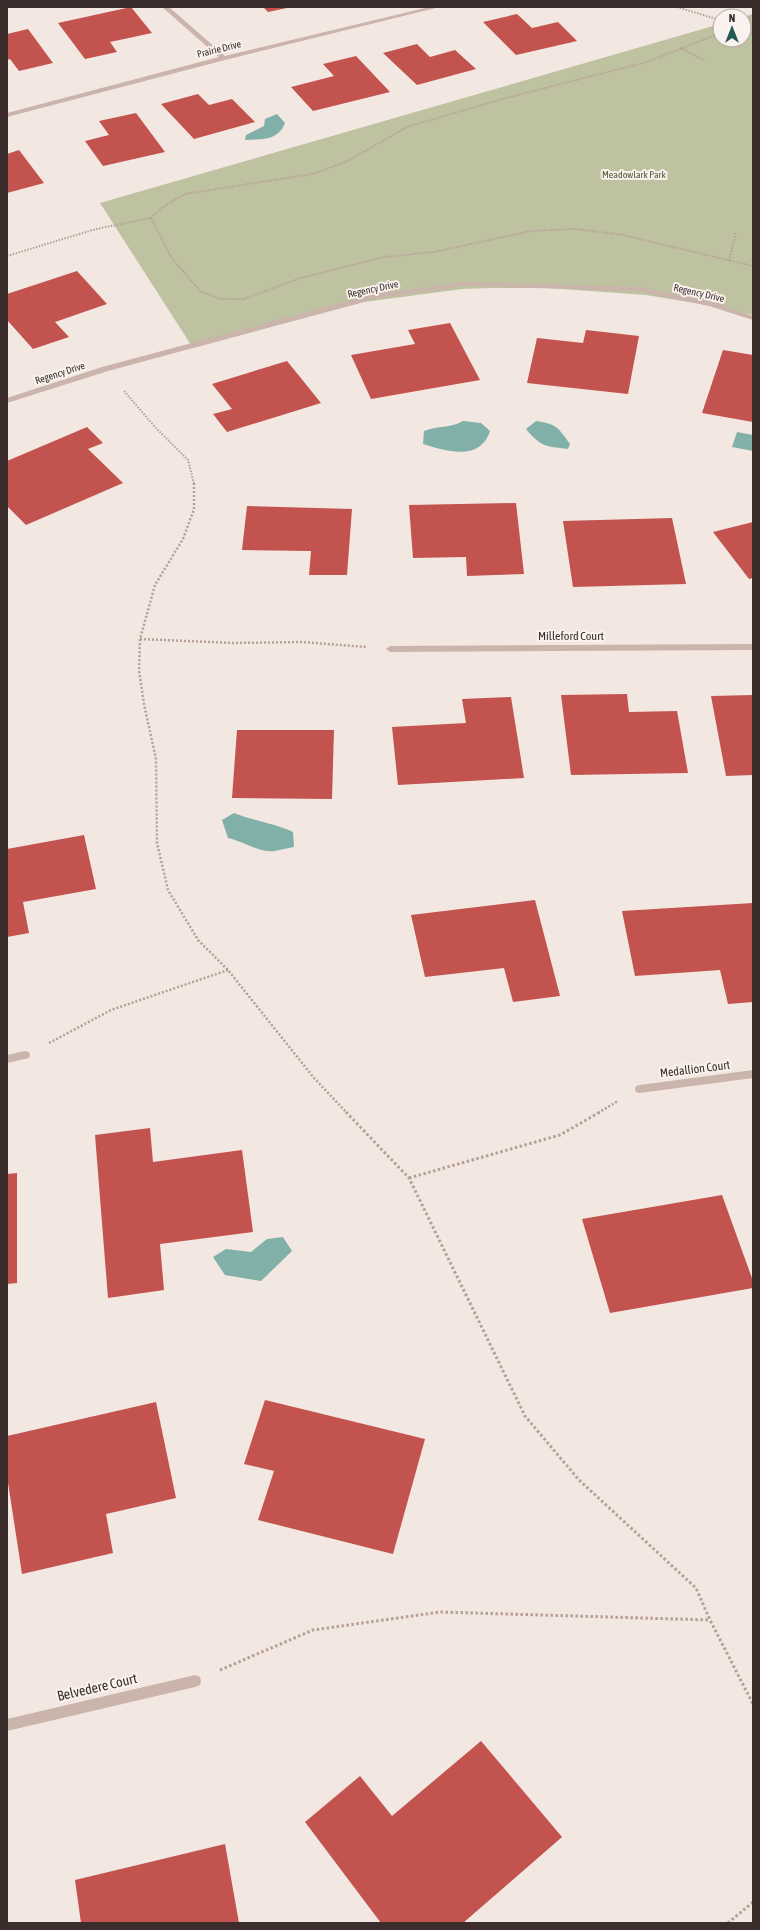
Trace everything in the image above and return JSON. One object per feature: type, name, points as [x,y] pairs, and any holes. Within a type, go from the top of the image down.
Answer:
[{"type":"street","points":[[165,7],[224,58]]},
{"type":"street","name":"Prairie Drive","points":[[7,115],[224,58],[437,7]]},
{"type":"street","name":"Regency Drive","points":[[7,401],[105,369],[378,296],[465,284],[639,289],[710,304],[753,318]]},
{"type":"street","name":"Milleford Court","points":[[390,649],[753,647]]},
{"type":"street","points":[[7,1059],[25,1055]]},
{"type":"street","name":"Medallion Court","points":[[640,1089],[753,1074]]},
{"type":"street","name":"Belvedere Court","points":[[7,1725],[195,1680]]},
{"type":"path","points":[[677,7],[712,18]]},
{"type":"path","points":[[7,256],[101,227],[127,221],[150,218],[164,206],[185,194],[312,174],[346,162],[406,127],[502,99],[647,62],[712,36]]},
{"type":"path","points":[[681,48],[705,61]]},
{"type":"path","points":[[150,218],[171,257],[200,291],[221,299],[244,299],[301,278],[384,257],[434,252],[531,231],[576,229],[623,235],[753,266]]},
{"type":"path","points":[[729,261],[732,254],[733,237],[736,232]]},
{"type":"path","points":[[105,369],[155,427],[188,460],[194,480],[194,509],[183,539],[155,585],[140,638],[139,670],[144,704],[156,759],[156,843],[168,890],[198,940],[228,970],[314,1078],[409,1178],[525,1416],[579,1480],[696,1588],[710,1620],[753,1704]]},
{"type":"path","points":[[140,638],[233,643],[302,642],[390,649]]},
{"type":"path","points":[[25,1055],[111,1010],[228,970]]},
{"type":"path","points":[[409,1178],[560,1134],[640,1089]]},
{"type":"path","points":[[195,1680],[313,1630],[440,1612],[710,1620]]},
{"type":"path","points":[[728,1923],[753,1902]]},
{"type":"green space","name":"Meadowlark Park","points":[[752,14],[753,315],[713,306],[646,295],[548,288],[462,289],[364,302],[193,348],[100,203],[712,26],[712,48],[752,48]]},
{"type":"water","points":[[277,114],[285,123],[278,133],[269,138],[245,140],[246,135],[264,126],[265,119]]},
{"type":"water","points":[[463,421],[481,423],[490,431],[485,441],[479,447],[470,451],[461,452],[423,444],[424,431],[453,425]]},
{"type":"water","points":[[536,421],[548,423],[556,427],[570,444],[568,449],[544,445],[536,439],[526,429]]},
{"type":"water","points":[[737,432],[753,435],[753,451],[732,447]]},
{"type":"water","points":[[234,813],[293,832],[294,847],[269,851],[257,849],[228,838],[222,820]]},
{"type":"water","points":[[283,1237],[292,1251],[261,1281],[225,1275],[213,1257],[226,1249],[251,1252],[267,1239]]},
{"type":"building","points":[[131,7],[152,33],[110,42],[117,52],[85,59],[58,23]]},
{"type":"building","points":[[263,7],[287,7],[287,8],[268,12]]},
{"type":"building","points":[[517,14],[532,28],[558,22],[577,41],[516,55],[483,22]]},
{"type":"building","points":[[28,29],[53,63],[19,71],[10,59],[7,60],[7,34]]},
{"type":"building","points":[[417,44],[430,57],[455,50],[476,69],[417,85],[383,53]]},
{"type":"building","points":[[356,56],[390,92],[313,111],[291,87],[334,76],[323,64]]},
{"type":"building","points":[[198,94],[209,105],[232,99],[255,122],[194,139],[161,104]]},
{"type":"building","points":[[136,113],[165,152],[103,166],[85,141],[109,135],[99,121]]},
{"type":"building","points":[[19,150],[44,183],[7,193],[7,154]]},
{"type":"building","points":[[77,271],[107,304],[55,322],[69,337],[33,349],[7,320],[7,294]]},
{"type":"building","points":[[450,323],[480,380],[371,399],[351,355],[415,344],[408,330]]},
{"type":"building","points":[[586,330],[639,336],[628,394],[527,383],[537,338],[583,343]]},
{"type":"building","points":[[723,350],[753,355],[753,422],[702,413]]},
{"type":"building","points":[[287,361],[321,403],[227,432],[213,414],[232,409],[212,384]]},
{"type":"building","points":[[87,427],[103,443],[88,449],[123,483],[26,525],[7,506],[7,461]]},
{"type":"building","points":[[516,503],[524,574],[467,576],[466,557],[413,558],[409,505]]},
{"type":"building","points":[[247,506],[352,509],[347,575],[309,575],[311,551],[242,550]]},
{"type":"building","points":[[672,518],[686,584],[573,587],[563,521]]},
{"type":"building","points":[[753,522],[753,578],[749,579],[713,532]]},
{"type":"building","points":[[627,694],[629,712],[677,711],[688,773],[571,775],[561,695]]},
{"type":"building","points":[[753,695],[753,775],[726,776],[711,696]]},
{"type":"building","points":[[511,697],[524,778],[398,785],[392,727],[466,723],[462,699]]},
{"type":"building","points":[[237,730],[334,730],[332,799],[232,798]]},
{"type":"building","points":[[84,835],[96,889],[23,902],[29,933],[7,937],[7,849]]},
{"type":"building","points":[[535,900],[560,996],[513,1002],[504,968],[425,977],[411,915]]},
{"type":"building","points":[[753,903],[753,1002],[728,1004],[720,970],[635,976],[622,911]]},
{"type":"building","points":[[150,1128],[153,1162],[242,1150],[253,1232],[160,1244],[164,1290],[108,1298],[95,1135]]},
{"type":"building","points":[[17,1173],[17,1283],[7,1284],[7,1174]]},
{"type":"building","points":[[722,1195],[753,1281],[753,1288],[610,1313],[582,1219]]},
{"type":"building","points":[[265,1400],[425,1439],[393,1554],[258,1520],[274,1471],[244,1464]]},
{"type":"building","points":[[156,1402],[176,1498],[106,1514],[113,1553],[22,1574],[7,1476],[7,1436]]},
{"type":"building","points":[[481,1741],[562,1837],[463,1923],[381,1923],[305,1822],[360,1776],[392,1816]]},
{"type":"building","points":[[225,1844],[239,1923],[81,1923],[75,1880]]}]
